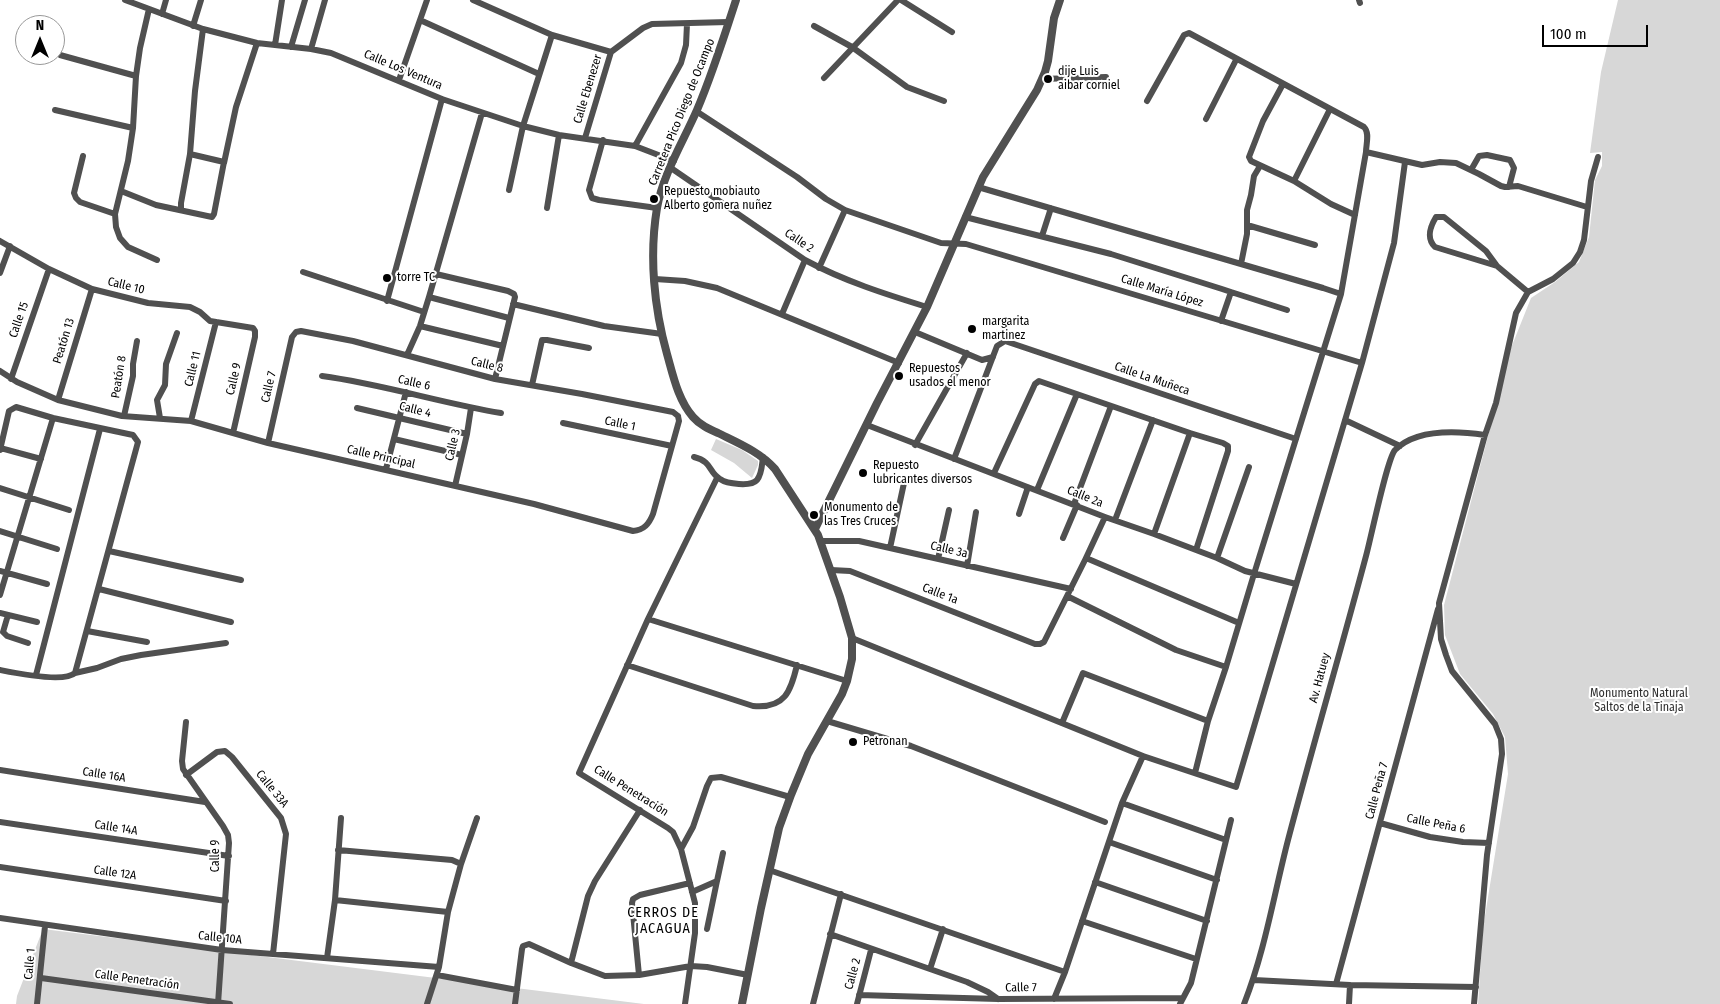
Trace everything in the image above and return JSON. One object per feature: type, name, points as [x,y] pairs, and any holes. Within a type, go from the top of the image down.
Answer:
[{"type":"street","name":"Calle Los Ventura","points":[[125,0],[193,26],[257,43],[311,48],[344,56],[442,99],[482,113],[559,135],[636,146],[672,164]]},
{"type":"street","points":[[162,14],[166,0]]},
{"type":"street","points":[[193,26],[201,0]]},
{"type":"street","points":[[275,45],[282,0]]},
{"type":"street","points":[[291,46],[305,0]]},
{"type":"street","points":[[311,48],[325,0]]},
{"type":"street","points":[[399,80],[427,0]]},
{"type":"street","points":[[473,0],[552,35],[611,52]]},
{"type":"street","name":"Carretera Pico Diego de Ocampo","points":[[736,0],[696,111],[672,164],[657,208],[654,244],[655,279],[662,334],[676,384],[692,416],[702,425],[763,457],[775,469],[816,529],[852,638],[852,659],[847,681],[808,754],[779,828],[742,1004]]},
{"type":"street","points":[[824,78],[900,0],[952,32]]},
{"type":"street","points":[[816,529],[877,403],[927,307],[978,187],[996,154],[1037,90],[1048,61],[1054,18],[1060,0]]},
{"type":"street","points":[[148,8],[136,76],[133,128],[115,214],[116,227],[120,238],[128,247],[156,260]]},
{"type":"street","points":[[420,20],[539,74]]},
{"type":"street","name":"Calle Ebenezer","points":[[585,138],[611,52],[646,26],[656,24],[728,22]]},
{"type":"street","points":[[636,146],[681,63],[686,45],[687,24]]},
{"type":"street","points":[[814,26],[852,48],[907,87],[944,101]]},
{"type":"street","points":[[181,210],[190,154],[195,91],[203,29]]},
{"type":"street","points":[[1147,101],[1186,33],[1367,130],[1366,152],[1341,294],[1208,721],[1195,773]]},
{"type":"street","points":[[509,190],[523,126],[552,35]]},
{"type":"street","points":[[121,191],[149,202],[210,218],[213,216],[236,106],[257,43]]},
{"type":"street","points":[[65,56],[136,76]]},
{"type":"street","points":[[1206,120],[1236,60]]},
{"type":"street","points":[[1042,79],[1106,77]]},
{"type":"street","points":[[1283,84],[1263,121],[1250,154],[1251,161],[1294,181],[1331,204],[1355,215]]},
{"type":"street","points":[[387,300],[442,99]]},
{"type":"street","points":[[1294,181],[1330,109]]},
{"type":"street","points":[[55,110],[133,128]]},
{"type":"street","name":"Calle María López","points":[[696,111],[845,210],[941,243],[966,244],[1362,363]]},
{"type":"street","points":[[407,355],[420,326],[429,297],[482,113]]},
{"type":"street","points":[[547,208],[559,135]]},
{"type":"street","points":[[603,140],[589,190],[592,198],[657,208]]},
{"type":"street","points":[[1366,152],[1422,165],[1429,162],[1448,162],[1470,170],[1493,183],[1509,187],[1518,186],[1587,207]]},
{"type":"street","points":[[190,154],[223,161],[224,163]]},
{"type":"street","points":[[1470,170],[1479,156],[1487,155],[1510,160],[1514,168],[1509,187]]},
{"type":"street","points":[[83,156],[74,193],[76,198],[80,202],[115,214]]},
{"type":"street","points":[[1497,266],[1435,247],[1429,236],[1436,217],[1444,218],[1486,251],[1497,266],[1528,292],[1553,279],[1573,262],[1580,252],[1584,240],[1590,181],[1598,157]]},
{"type":"street","points":[[852,638],[1142,756],[1236,787],[1362,363],[1394,243],[1405,162]]},
{"type":"street","name":"Calle 2","points":[[672,164],[805,260],[819,268],[866,288],[927,307]]},
{"type":"street","points":[[1241,264],[1247,226],[1247,210],[1254,176],[1260,166]]},
{"type":"street","points":[[978,187],[1341,294]]},
{"type":"street","points":[[1042,236],[1051,208]]},
{"type":"street","points":[[819,268],[845,210]]},
{"type":"street","points":[[965,217],[1111,254],[1287,310]]},
{"type":"street","points":[[1247,226],[1315,245]]},
{"type":"street","name":"Calle 10","points":[[0,240],[49,269],[92,289],[140,302],[190,307],[210,320],[254,330]]},
{"type":"street","points":[[0,273],[10,246]]},
{"type":"street","points":[[782,314],[805,260]]},
{"type":"street","name":"Calle 15","points":[[11,379],[49,269]]},
{"type":"street","points":[[303,272],[424,312]]},
{"type":"street","points":[[436,274],[511,292],[515,297],[495,379]]},
{"type":"street","points":[[655,279],[685,281],[717,288],[899,363]]},
{"type":"street","name":"Peatón 13","points":[[58,400],[92,289]]},
{"type":"street","points":[[1221,321],[1231,292]]},
{"type":"street","name":"Calle Peña 7","points":[[1336,984],[1485,435],[1496,403],[1516,313],[1528,292]]},
{"type":"street","points":[[429,297],[510,318]]},
{"type":"street","points":[[513,304],[604,326],[662,334]]},
{"type":"street","name":"Calle 11","points":[[191,421],[216,322]]},
{"type":"street","points":[[420,326],[503,346]]},
{"type":"street","name":"Calle 9","points":[[233,433],[255,334],[254,330]]},
{"type":"street","name":"Calle 8","points":[[292,337],[298,331],[353,341],[495,379],[673,412],[678,416]]},
{"type":"street","points":[[160,418],[157,400],[165,385],[166,364],[177,332]]},
{"type":"street","points":[[914,332],[982,360],[993,357]]},
{"type":"street","name":"Calle 7","points":[[268,443],[292,337]]},
{"type":"street","points":[[532,385],[542,340],[589,348]]},
{"type":"street","name":"Peatón 8","points":[[124,416],[133,376],[137,341]]},
{"type":"street","name":"Calle La Muñeca","points":[[993,357],[997,346],[1001,342],[1010,341],[1296,440]]},
{"type":"street","points":[[915,445],[967,353]]},
{"type":"street","points":[[954,458],[993,357]]},
{"type":"street","name":"Calle Principal","points":[[0,371],[11,379],[58,400],[124,416],[191,421],[268,443],[534,504],[629,530],[637,530],[647,525],[653,514],[662,489],[679,421],[678,416]]},
{"type":"street","name":"Calle 6","points":[[322,376],[501,413]]},
{"type":"street","points":[[994,474],[1036,382],[1042,381],[1226,444],[1229,449],[1196,550]]},
{"type":"street","points":[[386,470],[406,392]]},
{"type":"street","points":[[1037,490],[1077,394]]},
{"type":"street","points":[[1063,538],[1111,406]]},
{"type":"street","points":[[41,460],[0,449],[9,411],[13,407],[133,436],[138,442],[75,673]]},
{"type":"street","name":"Calle 4","points":[[357,408],[467,434]]},
{"type":"street","name":"Calle 3","points":[[455,486],[471,408]]},
{"type":"street","points":[[678,416],[688,410]]},
{"type":"street","points":[[0,595],[4,572],[18,537],[53,418]]},
{"type":"street","points":[[1115,520],[1153,420]]},
{"type":"street","points":[[1345,420],[1400,446],[1414,439],[1440,433],[1461,432],[1485,435]]},
{"type":"street","name":"Calle 1","points":[[563,423],[672,446]]},
{"type":"street","name":"Calle 2a","points":[[867,425],[915,445],[1217,558],[1254,574],[1296,584]]},
{"type":"street","points":[[36,675],[100,429]]},
{"type":"street","points":[[1154,534],[1190,433]]},
{"type":"street","points":[[394,439],[462,455]]},
{"type":"street","name":"Av. Hatuey","points":[[1244,1004],[1254,980],[1288,841],[1366,556],[1391,455],[1400,446]]},
{"type":"street","points":[[694,457],[706,463],[717,478],[730,483],[743,484],[753,483],[757,480],[761,473],[763,457]]},
{"type":"street","points":[[1217,558],[1249,467]]},
{"type":"street","points":[[717,478],[627,665],[753,706],[764,707],[775,704],[792,688],[797,665]]},
{"type":"street","points":[[890,548],[904,483]]},
{"type":"street","points":[[1019,514],[1028,487]]},
{"type":"street","points":[[0,488],[69,510]]},
{"type":"street","points":[[938,559],[949,510]]},
{"type":"street","points":[[967,566],[976,512]]},
{"type":"street","points":[[1105,517],[1067,596],[1176,650],[1226,667]]},
{"type":"street","points":[[0,531],[58,549]]},
{"type":"street","name":"Calle 3a","points":[[821,541],[860,541],[1071,589]]},
{"type":"street","points":[[109,551],[241,580]]},
{"type":"street","points":[[1086,558],[1239,623]]},
{"type":"street","name":"Calle 1a","points":[[831,570],[850,571],[1035,644],[1044,642],[1067,596]]},
{"type":"street","points":[[4,572],[47,584]]},
{"type":"street","points":[[99,589],[231,622]]},
{"type":"street","points":[[1439,603],[1441,639],[1452,670],[1495,724],[1501,739],[1502,754],[1489,843],[1474,1004]]},
{"type":"street","points":[[0,613],[36,622]]},
{"type":"street","points":[[8,615],[3,632],[6,636],[28,643]]},
{"type":"street","points":[[648,619],[847,681]]},
{"type":"street","points":[[87,631],[147,642]]},
{"type":"street","points":[[0,670],[67,677],[122,659],[226,643]]},
{"type":"street","name":"Calle Penetración","points":[[627,665],[579,773],[668,828],[673,832],[681,849],[695,903],[695,933],[686,1004]]},
{"type":"street","points":[[1062,723],[1082,674],[1208,721]]},
{"type":"street","points":[[827,721],[911,746],[1105,822]]},
{"type":"street","name":"Calle 9","points":[[186,722],[182,761],[183,769],[228,835],[229,856],[218,1003]]},
{"type":"street","name":"Calle 33A","points":[[186,776],[217,752],[225,751],[232,757],[280,818],[284,826],[286,834],[273,954]]},
{"type":"street","points":[[1054,999],[1065,972],[1122,803],[1142,756]]},
{"type":"street","name":"Calle 16A","points":[[0,770],[204,802]]},
{"type":"street","points":[[681,849],[693,827],[711,778],[722,777],[790,797]]},
{"type":"street","points":[[1122,803],[1226,840]]},
{"type":"street","points":[[571,963],[592,888],[640,810]]},
{"type":"street","points":[[326,958],[335,900],[341,818]]},
{"type":"street","points":[[427,1004],[439,967],[448,912],[461,864],[477,818]]},
{"type":"street","points":[[1181,1001],[1191,983],[1231,820]]},
{"type":"street","name":"Calle 14A","points":[[0,822],[229,856]]},
{"type":"street","name":"Calle Peña 6","points":[[1380,823],[1430,837],[1463,842],[1489,843]]},
{"type":"street","points":[[1109,842],[1217,880]]},
{"type":"street","points":[[338,850],[452,860],[461,864]]},
{"type":"street","points":[[707,929],[723,853]]},
{"type":"street","name":"Calle 12A","points":[[0,867],[226,901]]},
{"type":"street","points":[[769,870],[1065,972]]},
{"type":"street","points":[[692,892],[716,881]]},
{"type":"street","points":[[1095,882],[1207,921]]},
{"type":"street","points":[[639,975],[633,899],[640,895],[690,883]]},
{"type":"street","points":[[813,1004],[841,894]]},
{"type":"street","points":[[335,900],[448,912]]},
{"type":"street","name":"Calle 10A","points":[[0,918],[222,950],[439,967]]},
{"type":"street","points":[[1082,921],[1196,959]]},
{"type":"street","name":"Calle 1","points":[[37,1004],[45,926]]},
{"type":"street","points":[[930,969],[943,930]]},
{"type":"street","points":[[830,934],[871,950],[968,982],[998,999]]},
{"type":"street","points":[[515,1004],[522,949],[526,944],[532,944],[571,963],[605,976],[639,975],[691,966],[707,967],[748,975]]},
{"type":"street","name":"Calle 2","points":[[857,1004],[871,950]]},
{"type":"street","points":[[437,975],[517,990]]},
{"type":"street","name":"Calle Penetración","points":[[41,978],[230,1004]]},
{"type":"street","points":[[1254,980],[1350,986],[1476,986]]},
{"type":"street","points":[[1349,1004],[1350,986]]},
{"type":"street","name":"Calle 7","points":[[860,995],[1181,1001]]},
{"type":"street","points":[[898,996],[898,1004]]},
{"type":"green space","name":"Monumento Natural Saltos de la Tinaja","points":[[1618,0],[1720,0],[1720,1004],[1478,1004],[1483,928],[1508,774],[1505,737],[1493,714],[1460,674],[1445,635],[1444,605],[1511,348],[1531,298],[1555,282],[1579,262],[1589,237],[1595,180],[1602,166],[1602,152],[1590,153],[1601,72]]},
{"type":"green space","points":[[716,439],[742,450],[758,461],[752,478],[734,463],[711,450]]},
{"type":"green space","points":[[43,929],[644,1004],[16,1004],[17,996]]},
{"type":"place","name":"dije Luis aibar corniel","points":[[1048,79]]},
{"type":"place","name":"Repuesto mobiauto Alberto gomera nuñez","points":[[654,199]]},
{"type":"place","name":"torre TC","points":[[387,278]]},
{"type":"place","name":"margarita martinez","points":[[972,329]]},
{"type":"place","name":"Repuestos usados el menor","points":[[899,376]]},
{"type":"place","name":"Repuesto lubricantes diversos","points":[[863,473]]},
{"type":"place","name":"Monumento de las Tres Cruces","points":[[814,515]]},
{"type":"place","name":"Petronan","points":[[853,742]]},
{"type":"district","name":"CERROS DE JACAGUA","points":[[663,922]]}]
